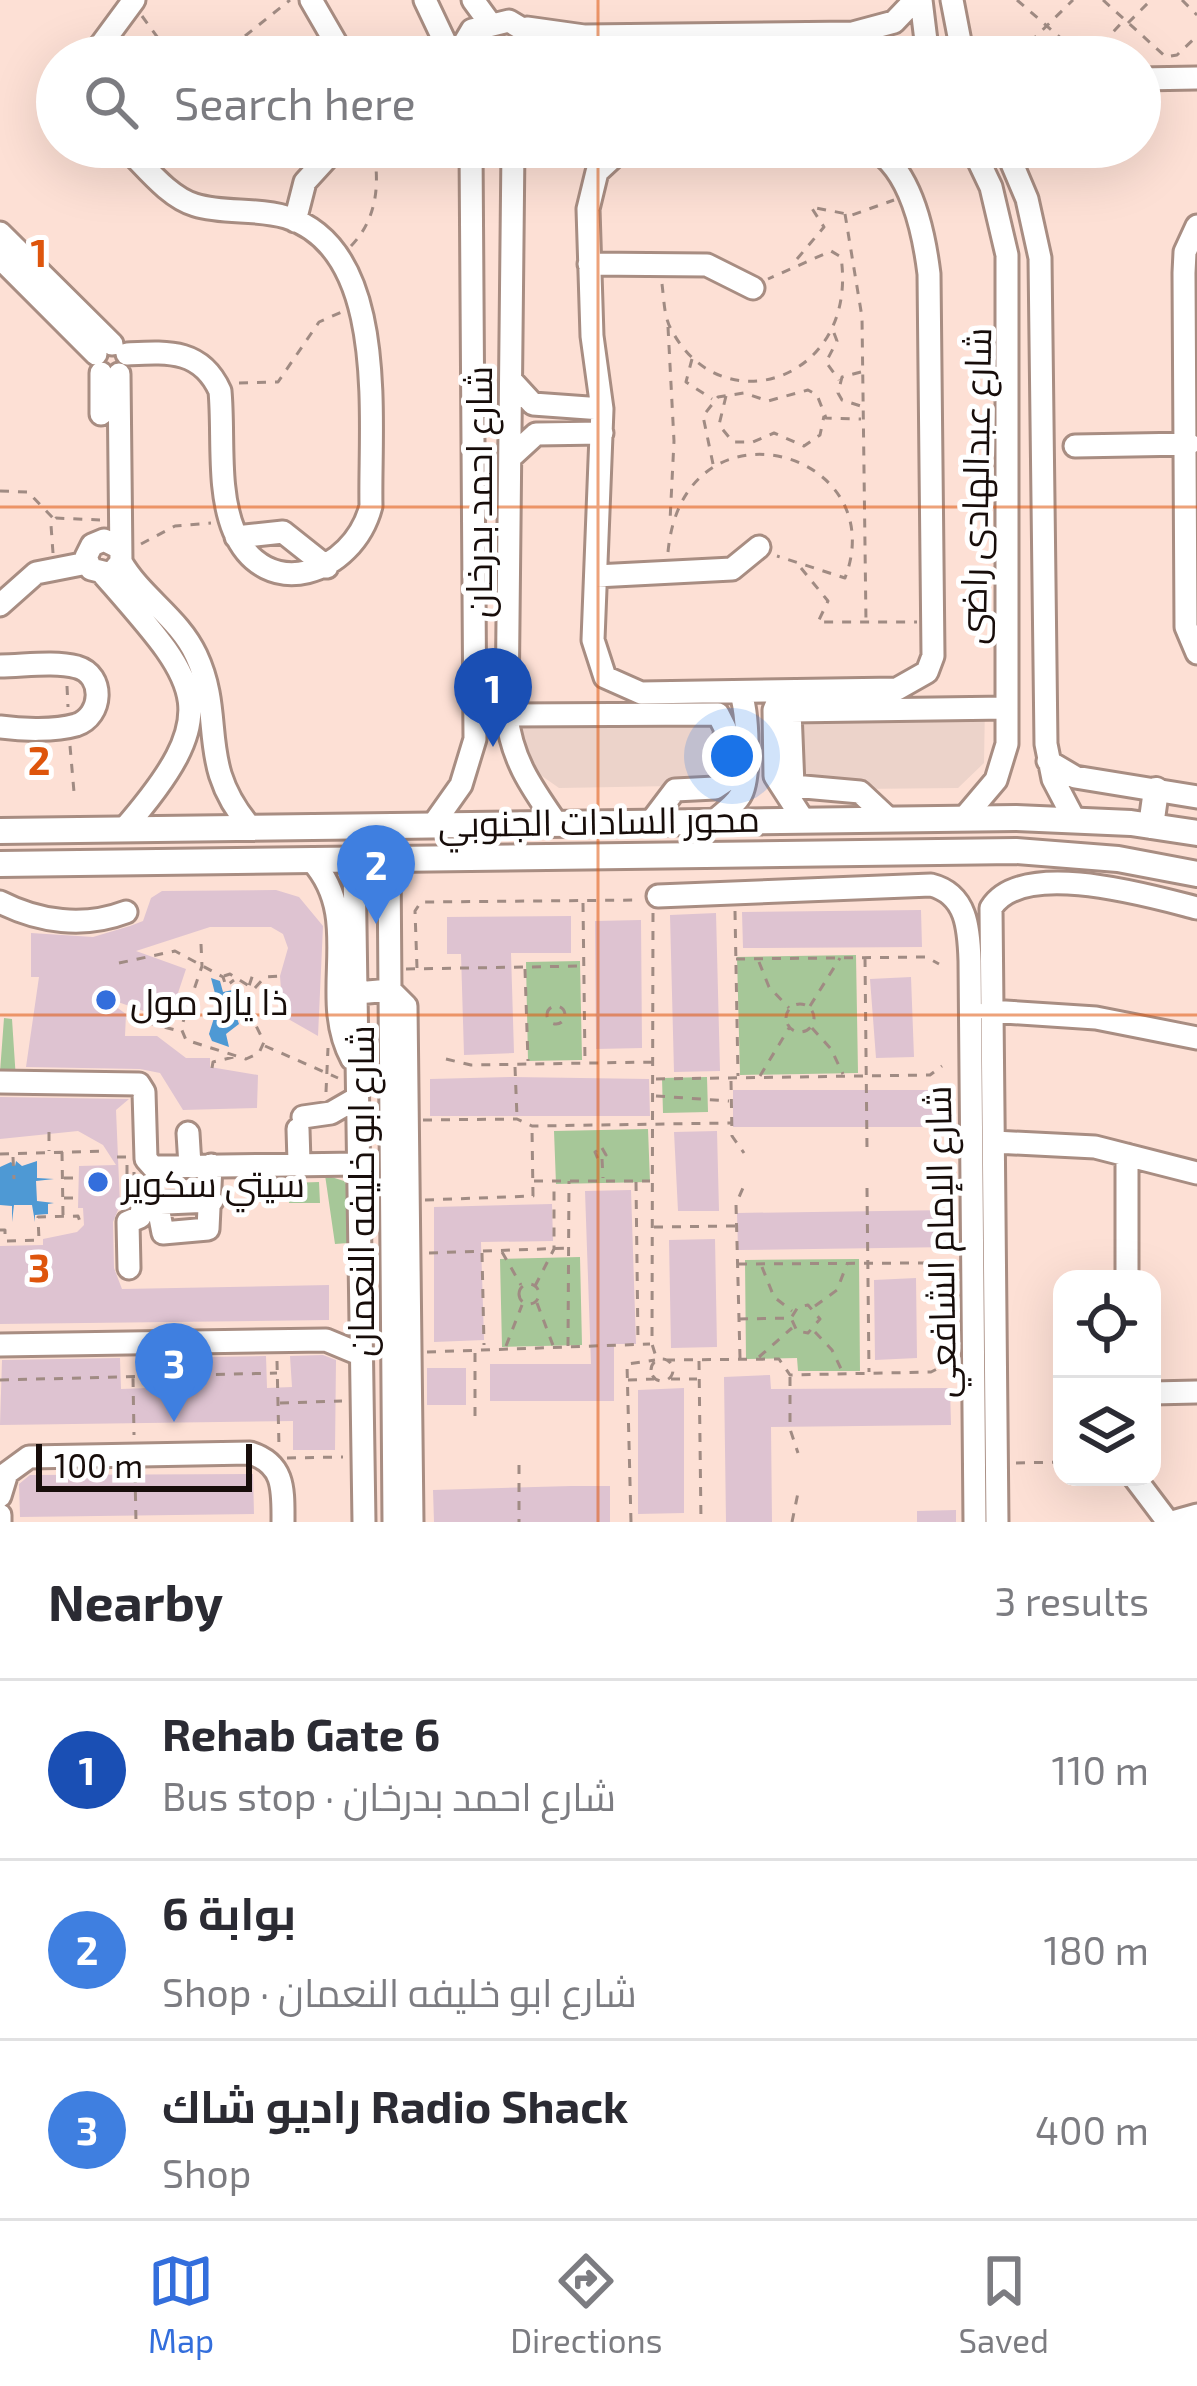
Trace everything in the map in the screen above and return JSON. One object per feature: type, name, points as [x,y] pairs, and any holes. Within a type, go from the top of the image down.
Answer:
[{"type":"main road","points":[[1151,826],[1156,790]]},
{"type":"main road","name":"محور السادات الجنوبي","points":[[0,831],[1073,819],[1197,833]]},
{"type":"main road","name":"محور السادات الجنوبي","points":[[11,864],[1016,851],[1101,857],[1197,874]]},
{"type":"street","points":[[311,0],[332,36]]},
{"type":"street","points":[[425,0],[443,36]]},
{"type":"street","points":[[473,0],[489,22]]},
{"type":"street","points":[[468,36],[489,22],[598,36],[853,33],[894,22],[918,0]]},
{"type":"street","points":[[918,0],[924,36]]},
{"type":"street","points":[[952,0],[959,36]]},
{"type":"street","points":[[108,36],[134,2]]},
{"type":"street","points":[[526,28],[532,36]]},
{"type":"street","points":[[1161,79],[1197,78]]},
{"type":"street","points":[[0,258],[111,360],[185,355],[201,363],[216,382],[233,529],[253,557],[276,569],[302,573],[328,567],[350,553],[364,531],[371,506],[363,304],[337,260],[296,221],[190,204],[149,168]]},
{"type":"street","points":[[296,221],[305,182],[318,168]]},
{"type":"street","name":"شارع احمد بدرخان","points":[[432,826],[461,785],[475,739],[471,168]]},
{"type":"street","name":"شارع احمد بدرخان","points":[[513,168],[507,715],[510,746],[520,770],[557,824]]},
{"type":"street","points":[[601,168],[590,190],[589,264],[602,410],[595,660],[605,677],[641,693],[742,701],[914,684],[933,656],[929,274],[908,195],[895,168]]},
{"type":"street","name":"شارع عبدالهادى راضى","points":[[963,819],[996,780],[1007,744],[1007,255],[982,168]]},
{"type":"street","name":"شارع عبدالهادى راضى","points":[[1014,168],[1027,199],[1040,259],[1048,761],[1073,819]]},
{"type":"street","points":[[1197,226],[1185,252],[1186,627],[1197,652]]},
{"type":"street","points":[[0,233],[111,360],[107,552],[177,663],[198,708],[218,776],[251,828]]},
{"type":"street","points":[[589,264],[724,269],[752,288]]},
{"type":"street","points":[[511,380],[533,404],[602,410]]},
{"type":"street","points":[[512,456],[536,434],[602,433]]},
{"type":"street","points":[[1075,446],[1189,444]]},
{"type":"street","points":[[233,529],[283,532],[304,543],[328,567]]},
{"type":"street","points":[[596,576],[732,569],[759,547]]},
{"type":"street","points":[[0,604],[19,584],[54,566],[107,552]]},
{"type":"street","points":[[1006,663],[1046,664]]},
{"type":"street","points":[[0,666],[75,667],[92,677],[98,694],[93,712],[78,724],[0,727]]},
{"type":"street","points":[[778,700],[777,782],[804,821]]},
{"type":"street","points":[[712,822],[739,797],[746,782],[742,701]]},
{"type":"street","points":[[123,830],[167,779],[187,743],[198,708]]},
{"type":"street","points":[[890,820],[854,790],[793,786],[790,711],[1007,708]]},
{"type":"street","points":[[507,715],[718,714],[725,728],[727,780],[715,788],[675,790],[650,823]]},
{"type":"street","points":[[187,743],[210,744]]},
{"type":"street","points":[[1048,761],[1076,777],[1197,796]]},
{"type":"street","points":[[746,782],[777,782]]},
{"type":"street","name":"شارع ابو خليفه النعمان","points":[[394,859],[390,979],[394,1522]]},
{"type":"street","name":"شارع ابو خليفه النعمان","points":[[350,860],[348,960],[356,969],[357,993],[364,1522]]},
{"type":"street","points":[[299,1162],[308,1120],[358,1083],[341,1030],[338,900],[312,861]]},
{"type":"street","points":[[0,884],[11,864]]},
{"type":"street","points":[[979,961],[991,908],[1012,888],[1103,887],[1197,908]]},
{"type":"street","points":[[658,896],[945,889],[963,910],[979,961]]},
{"type":"street","points":[[0,902],[58,921],[96,920],[126,912]]},
{"type":"street","name":"شارع الإمام الشافعي","points":[[975,1522],[985,1422],[994,1142],[989,1011],[979,961]]},
{"type":"street","name":"شارع الإمام الشافعي","points":[[979,961],[985,1422],[997,1463],[998,1522]]},
{"type":"street","points":[[356,969],[390,979],[406,1006],[412,1522]]},
{"type":"street","points":[[357,993],[390,979]]},
{"type":"street","points":[[989,1011],[1096,1018],[1197,1039]]},
{"type":"street","points":[[0,1082],[139,1084],[138,1142],[150,1166],[358,1164]]},
{"type":"street","points":[[158,1202],[159,1229],[166,1233],[208,1229],[212,1201],[188,1133]]},
{"type":"street","points":[[994,1142],[1061,1142],[1197,1173]]},
{"type":"street","points":[[1127,1155],[1127,1270]]},
{"type":"street","points":[[129,1268],[128,1222],[140,1217],[146,1202],[212,1201]]},
{"type":"street","points":[[0,1345],[326,1340],[362,1355]]},
{"type":"street","points":[[1161,1393],[1197,1392]]},
{"type":"street","points":[[0,1496],[7,1473],[28,1456],[250,1453],[264,1457],[281,1478],[283,1522]]},
{"type":"street","points":[[363,1465],[394,1473]]},
{"type":"street","points":[[1141,1486],[1170,1522],[1197,1515]]},
{"type":"path","points":[[246,36],[290,0]]},
{"type":"path","points":[[1017,0],[1058,36]]},
{"type":"path","points":[[1027,9],[1035,0]]},
{"type":"path","points":[[1103,0],[1143,36]]},
{"type":"path","points":[[1110,7],[1117,0]]},
{"type":"path","points":[[1182,0],[1197,15]]},
{"type":"path","points":[[1190,8],[1196,0]]},
{"type":"path","points":[[1110,36],[1149,1]]},
{"type":"path","points":[[134,2],[157,36]]},
{"type":"path","points":[[1037,36],[1068,2]]},
{"type":"path","points":[[1161,52],[1177,56],[1197,36]]},
{"type":"path","points":[[296,168],[305,182]]},
{"type":"path","points":[[337,260],[359,238],[374,210],[376,168]]},
{"type":"path","points":[[793,263],[824,227],[811,207],[845,214],[908,195]]},
{"type":"path","points":[[845,214],[862,316],[866,622]]},
{"type":"path","points":[[668,326],[693,357],[741,380],[772,379],[801,367],[833,332],[845,288],[841,257],[831,251],[793,263],[752,288]]},
{"type":"path","points":[[659,265],[668,326],[670,524],[666,573]]},
{"type":"path","points":[[216,382],[278,382],[319,322],[363,304]]},
{"type":"path","points":[[833,332],[837,340],[826,362],[840,381],[842,400],[864,407]]},
{"type":"path","points":[[693,357],[686,382],[712,399]]},
{"type":"path","points":[[840,381],[849,373],[863,372]]},
{"type":"path","points":[[714,466],[703,416],[712,399],[727,394],[744,393],[768,401],[808,390],[822,404],[824,416],[820,435],[803,446],[774,433],[752,442],[733,442],[719,425],[727,394]]},
{"type":"path","points":[[824,416],[864,419]]},
{"type":"path","points":[[670,524],[681,497],[714,466],[753,452],[782,454],[809,466],[831,484],[846,509],[852,542],[848,575],[842,580],[800,567],[759,547]]},
{"type":"path","points":[[0,491],[28,492],[54,520],[107,552],[175,526],[233,529]]},
{"type":"path","points":[[54,520],[54,566]]},
{"type":"path","points":[[852,542],[866,542]]},
{"type":"path","points":[[800,567],[828,601],[818,622],[933,621]]},
{"type":"path","points":[[734,891],[738,1078]]},
{"type":"path","points":[[583,900],[585,1064]]},
{"type":"path","points":[[417,968],[416,911],[421,902],[651,903],[652,1344],[657,1360]]},
{"type":"path","points":[[181,1031],[202,966],[201,944]]},
{"type":"path","points":[[119,963],[167,951],[223,977],[230,974],[248,987],[257,988],[265,976],[280,976]]},
{"type":"path","points":[[809,1007],[840,957]]},
{"type":"path","points":[[865,957],[867,1149]]},
{"type":"path","points":[[736,958],[926,957],[939,964]]},
{"type":"path","points":[[758,958],[769,987],[790,1009],[790,1027],[771,1050],[760,1077]]},
{"type":"path","points":[[390,979],[417,968],[584,966]]},
{"type":"path","points":[[525,967],[528,1064]]},
{"type":"path","points":[[254,970],[244,1011],[263,1045],[327,1075],[358,1083]]},
{"type":"path","points":[[790,1009],[809,1007]]},
{"type":"path","points":[[790,1027],[800,1032],[811,1027],[814,1017],[809,1007]]},
{"type":"path","points":[[565,1015],[585,1014]]},
{"type":"path","points":[[130,1018],[181,1031],[186,1040],[236,1056],[251,1059],[263,1045]]},
{"type":"path","points":[[811,1027],[831,1049],[844,1076]]},
{"type":"path","points":[[308,1120],[327,1075],[328,1044]]},
{"type":"path","points":[[212,1068],[212,1062],[236,1056]]},
{"type":"path","points":[[446,1059],[471,1066],[654,1062]]},
{"type":"path","points":[[515,1065],[517,1119]]},
{"type":"path","points":[[654,1079],[930,1075],[942,1066]]},
{"type":"path","points":[[730,1078],[731,1136],[744,1153]]},
{"type":"path","points":[[654,1096],[731,1101]]},
{"type":"path","points":[[408,1120],[517,1119],[532,1126],[731,1123]]},
{"type":"path","points":[[409,1200],[533,1196],[532,1126]]},
{"type":"path","points":[[49,1132],[49,1153]]},
{"type":"path","points":[[117,1151],[138,1142]]},
{"type":"path","points":[[0,1154],[107,1151]]},
{"type":"path","points":[[62,1152],[63,1216]]},
{"type":"path","points":[[13,1154],[14,1179]]},
{"type":"path","points":[[602,1159],[603,1180]]},
{"type":"path","points":[[62,1178],[79,1178]]},
{"type":"path","points":[[534,1181],[651,1181]]},
{"type":"path","points":[[554,1181],[554,1249],[535,1286],[554,1348]]},
{"type":"path","points":[[568,1181],[568,1346]]},
{"type":"path","points":[[636,1182],[638,1345]]},
{"type":"path","points":[[740,1359],[736,1204],[743,1188]]},
{"type":"path","points":[[867,1188],[869,1373]]},
{"type":"path","points":[[63,1198],[77,1198]]},
{"type":"path","points":[[637,1204],[651,1204]]},
{"type":"path","points":[[0,1230],[5,1230],[5,1241],[25,1241],[39,1240],[38,1217],[78,1216],[82,1227]]},
{"type":"path","points":[[651,1228],[736,1226]]},
{"type":"path","points":[[409,1254],[568,1248]]},
{"type":"path","points":[[501,1250],[522,1286]]},
{"type":"path","points":[[482,1251],[484,1347]]},
{"type":"path","points":[[738,1264],[940,1268]]},
{"type":"path","points":[[761,1264],[774,1298],[794,1311]]},
{"type":"path","points":[[794,1327],[794,1311],[803,1305],[814,1307],[837,1290],[848,1264]]},
{"type":"path","points":[[522,1286],[535,1286]]},
{"type":"path","points":[[522,1286],[518,1295],[523,1303]]},
{"type":"path","points":[[523,1303],[536,1301]]},
{"type":"path","points":[[638,1302],[652,1302]]},
{"type":"path","points":[[506,1348],[523,1303]]},
{"type":"path","points":[[813,1331],[820,1319],[814,1307]]},
{"type":"path","points":[[739,1319],[791,1318]]},
{"type":"path","points":[[794,1327],[813,1331],[832,1350],[843,1374]]},
{"type":"path","points":[[758,1359],[794,1327]]},
{"type":"path","points":[[411,1352],[652,1344]]},
{"type":"path","points":[[475,1352],[475,1425]]},
{"type":"path","points":[[656,1379],[651,1368],[657,1360]]},
{"type":"path","points":[[666,1360],[673,1371],[668,1379]]},
{"type":"path","points":[[699,1360],[701,1522]]},
{"type":"path","points":[[631,1522],[629,1362],[786,1362],[790,1429],[798,1453]]},
{"type":"path","points":[[790,1375],[932,1372],[941,1366]]},
{"type":"path","points":[[0,1380],[278,1373],[279,1458],[363,1465]]},
{"type":"path","points":[[628,1380],[699,1379]]},
{"type":"path","points":[[278,1403],[362,1401]]},
{"type":"path","points":[[997,1463],[1053,1462]]},
{"type":"path","points":[[519,1465],[519,1522]]},
{"type":"path","points":[[792,1522],[799,1488]]},
{"type":"shaded area","points":[[985,703],[984,763],[958,788],[856,789],[786,781],[780,712]]},
{"type":"shaded area","points":[[720,708],[731,785],[559,788],[532,769],[522,741],[522,710]]},
{"type":"green space","points":[[856,955],[858,1073],[740,1075],[737,957]]},
{"type":"green space","points":[[580,961],[582,1060],[528,1061],[526,962]]},
{"type":"green space","points":[[4,1018],[12,1019],[16,1080],[0,1072]]},
{"type":"green space","points":[[707,1077],[708,1112],[663,1113],[662,1078]]},
{"type":"green space","points":[[648,1129],[650,1182],[556,1184],[554,1131]]},
{"type":"green space","points":[[325,1175],[344,1181],[351,1192],[348,1243],[335,1244]]},
{"type":"green space","points":[[319,1182],[320,1203],[289,1203],[289,1183]]},
{"type":"green space","points":[[580,1257],[582,1345],[502,1347],[500,1259]]},
{"type":"green space","points":[[859,1259],[860,1371],[798,1371],[797,1358],[746,1359],[745,1260]]},
{"type":"water","points":[[211,978],[220,981],[223,992],[242,988],[233,1007],[239,1024],[226,1034],[229,1047],[212,1041],[209,1034],[218,1005]]},
{"type":"water","points":[[16,1161],[22,1166],[37,1161],[37,1178],[54,1179],[36,1181],[37,1201],[54,1203],[48,1204],[48,1214],[35,1215],[35,1222],[32,1205],[14,1205],[12,1222],[12,1206],[0,1205],[0,1167],[11,1162],[15,1166]]},
{"type":"building","name":"ذا يارد مول","points":[[276,890],[299,897],[323,926],[318,1036],[283,1016],[280,976],[288,948],[283,934],[271,927],[210,927],[136,951],[186,969],[169,1020],[101,996],[126,1014],[125,1036],[157,1036],[186,1058],[210,1058],[210,1067],[258,1075],[257,1108],[183,1110],[160,1073],[140,1069],[26,1067],[39,977],[31,977],[31,933],[93,937],[130,926],[143,921],[151,898],[162,891]]},
{"type":"building","points":[[921,910],[922,947],[743,948],[742,912]]},
{"type":"building","points":[[716,913],[720,1071],[674,1072],[670,915]]},
{"type":"building","points":[[571,916],[571,953],[511,953],[514,1053],[464,1055],[461,954],[447,954],[447,917]]},
{"type":"building","points":[[641,920],[642,1048],[596,1049],[595,921]]},
{"type":"building","points":[[911,977],[914,1057],[876,1058],[870,979]]},
{"type":"building","points":[[430,1079],[649,1079],[650,1116],[430,1116]]},
{"type":"building","points":[[733,1090],[947,1090],[948,1127],[733,1127]]},
{"type":"building","points":[[0,1097],[129,1099],[116,1110],[120,1205],[113,1222],[114,1268],[122,1289],[329,1285],[329,1320],[0,1324],[0,1246],[43,1245],[43,1239],[77,1232],[84,1225],[83,1208],[78,1208],[79,1166],[116,1165],[103,1145],[78,1131],[0,1139]]},
{"type":"building","points":[[717,1131],[719,1211],[678,1211],[674,1132]]},
{"type":"building","points":[[631,1190],[636,1344],[614,1344],[614,1401],[490,1401],[490,1364],[591,1364],[585,1191]]},
{"type":"building","points":[[552,1204],[553,1241],[481,1242],[484,1340],[434,1342],[434,1207]]},
{"type":"building","points":[[951,1210],[952,1247],[738,1250],[737,1213]]},
{"type":"building","points":[[715,1239],[717,1347],[671,1348],[669,1240]]},
{"type":"building","points":[[916,1278],[917,1358],[875,1360],[874,1280]]},
{"type":"building","points":[[323,1355],[336,1360],[335,1450],[293,1450],[293,1421],[0,1425],[2,1360],[120,1358],[121,1389],[148,1388],[147,1358],[266,1356],[267,1388],[292,1387],[290,1356]]},
{"type":"building","points":[[427,1368],[466,1368],[466,1405],[427,1405]]},
{"type":"building","points":[[770,1375],[771,1389],[950,1388],[951,1425],[771,1427],[772,1522],[726,1522],[724,1377]]},
{"type":"building","points":[[684,1388],[684,1513],[638,1514],[638,1390]]},
{"type":"building","points":[[253,1474],[254,1514],[20,1517],[19,1484],[30,1475]]},
{"type":"building","points":[[610,1486],[610,1522],[434,1522],[433,1490]]},
{"type":"building","points":[[956,1510],[956,1522],[917,1522],[917,1511]]},
{"type":"place","name":"Rehab Gate 6","points":[[493,747]]},
{"type":"place","name":"بوابة 6","points":[[376,924]]},
{"type":"place","name":"ذا يارد مول","points":[[106,1000]]},
{"type":"place","name":"سيتي سكوير","points":[[98,1182]]},
{"type":"place","name":"راديو شاك Radio Shack","points":[[174,1422]]}]
